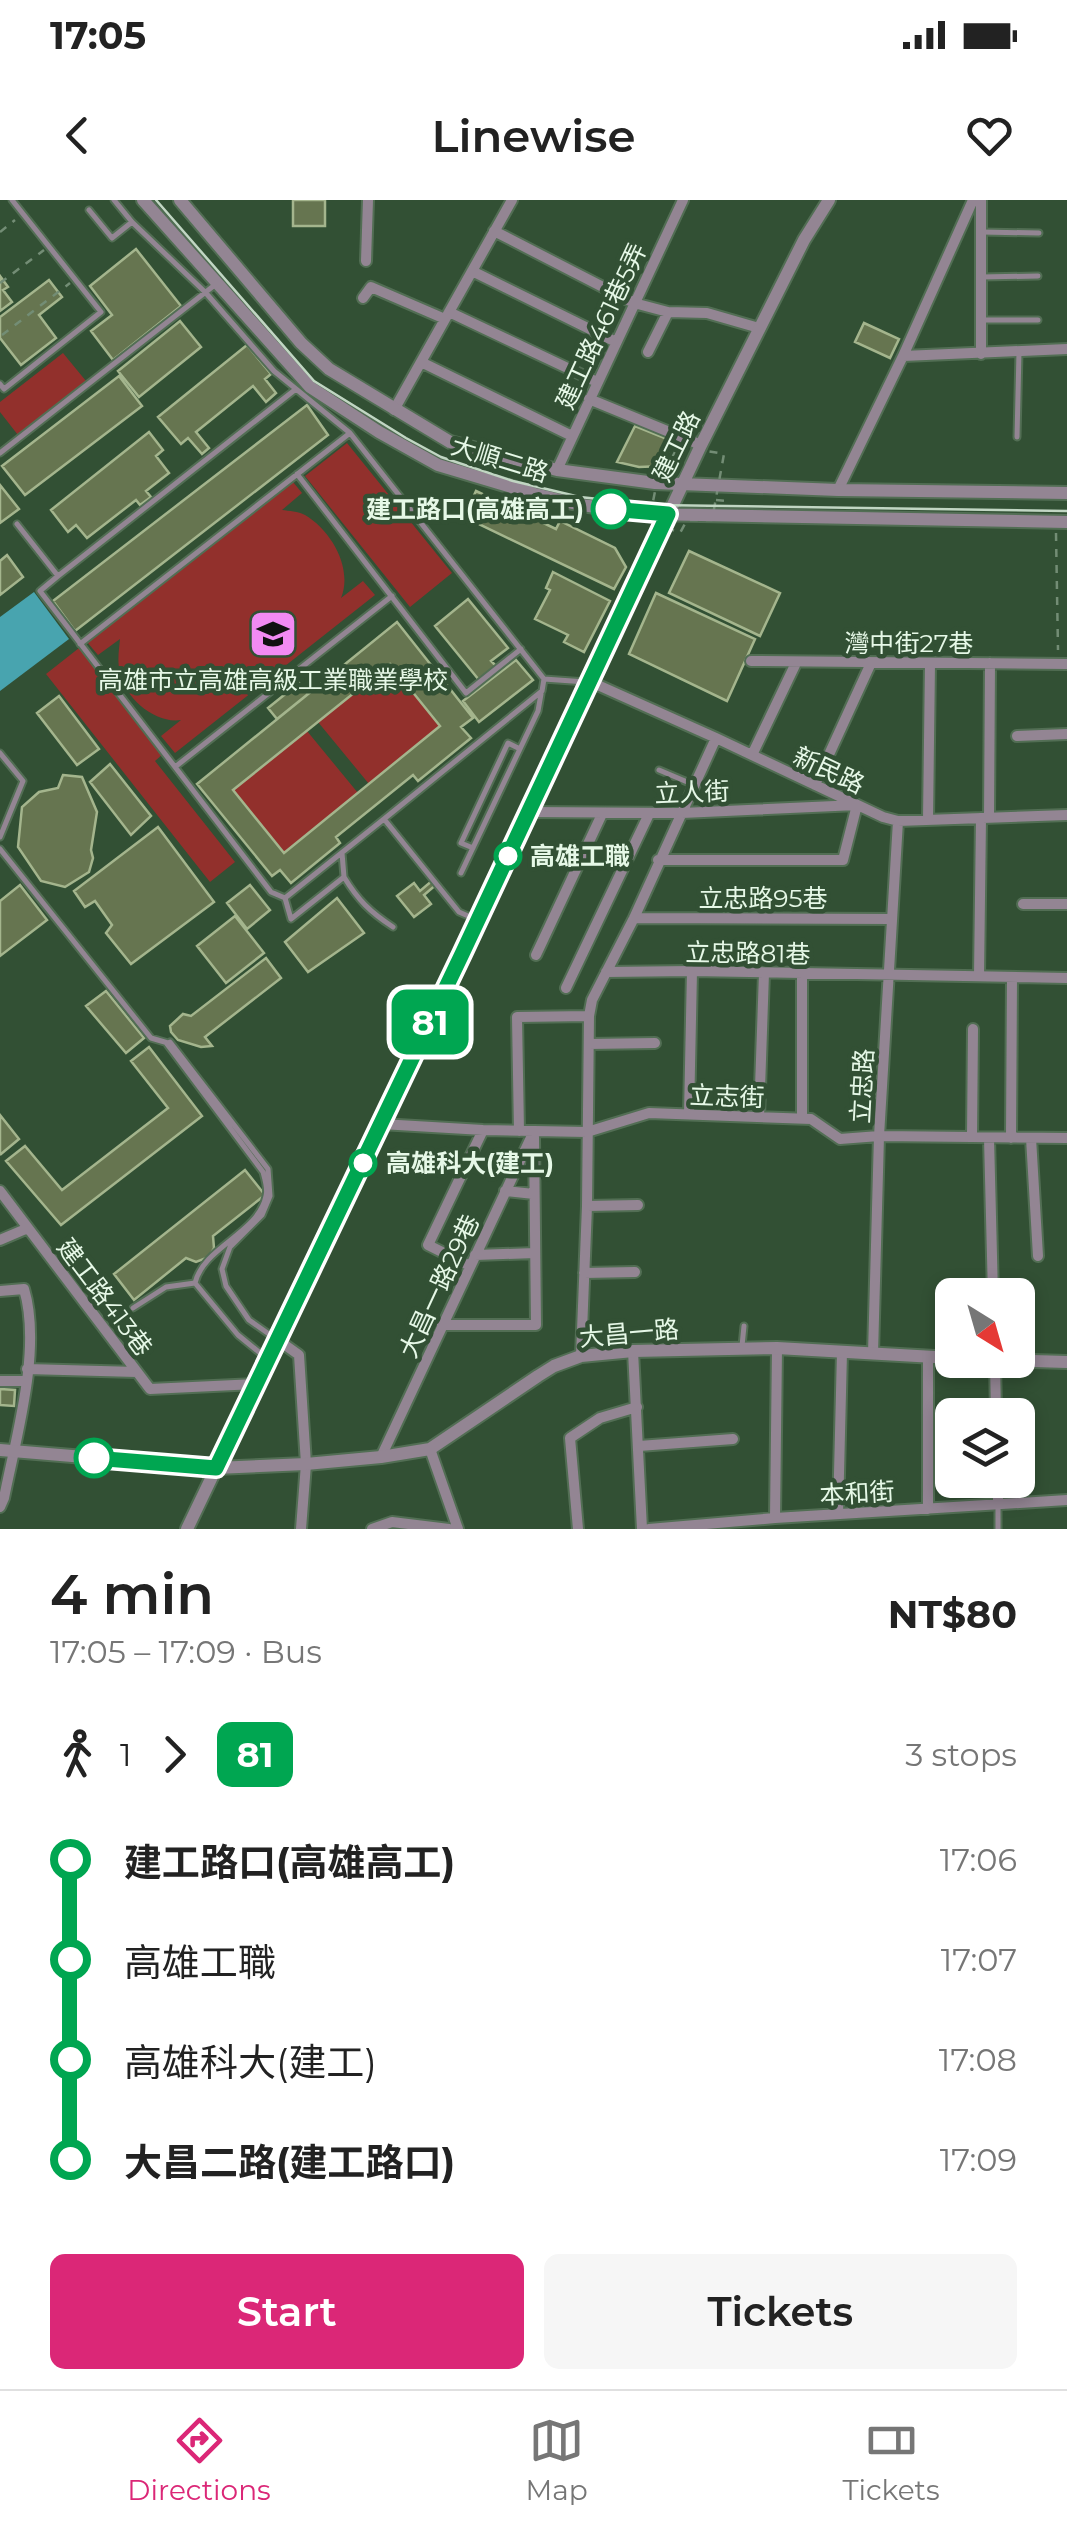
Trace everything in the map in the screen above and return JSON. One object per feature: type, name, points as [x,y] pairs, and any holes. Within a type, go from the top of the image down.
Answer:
[{"type":"street","name":"大順二路","points":[[143,200],[310,387],[438,465],[581,505],[668,514],[1061,522]]},
{"type":"street","name":"大順二路","points":[[180,200],[301,343],[328,369],[450,442],[557,470],[682,484],[1067,493]]},
{"type":"street","points":[[366,261],[368,200]]},
{"type":"street","points":[[394,410],[512,200]]},
{"type":"street","name":"建工路461巷5弄","points":[[557,470],[683,200]]},
{"type":"street","name":"建工路","points":[[187,1529],[700,445],[804,240],[829,200]]},
{"type":"street","points":[[838,490],[973,200]]},
{"type":"street","points":[[980,354],[981,200]]},
{"type":"street","points":[[494,231],[634,303],[668,312],[707,312],[759,328]]},
{"type":"street","points":[[472,271],[616,342]]},
{"type":"street","points":[[363,298],[371,287],[447,315],[597,382]]},
{"type":"street","points":[[648,352],[668,312]]},
{"type":"street","points":[[903,356],[1067,350]]},
{"type":"street","points":[[421,362],[572,436]]},
{"type":"street","points":[[589,398],[700,445]]},
{"type":"street","name":"灣中街27巷","points":[[750,661],[1062,664]]},
{"type":"street","points":[[752,755],[796,663]]},
{"type":"street","points":[[815,786],[872,663]]},
{"type":"street","points":[[928,820],[930,663]]},
{"type":"street","points":[[980,976],[990,664]]},
{"type":"street","name":"新民路","points":[[591,682],[883,817],[898,821],[1067,815]]},
{"type":"street","points":[[1016,736],[1067,734]]},
{"type":"street","points":[[581,1356],[592,1000],[716,738]]},
{"type":"street","points":[[658,860],[844,860],[857,805]]},
{"type":"street","name":"立人街","points":[[528,812],[682,814],[857,805]]},
{"type":"street","points":[[536,956],[602,814]]},
{"type":"street","points":[[566,988],[649,814]]},
{"type":"street","name":"立忠路","points":[[873,1354],[879,1136],[898,821]]},
{"type":"street","points":[[1023,904],[1067,904]]},
{"type":"street","name":"立忠路95巷","points":[[634,918],[892,919]]},
{"type":"street","points":[[689,1114],[692,971]]},
{"type":"street","name":"立忠路81巷","points":[[606,972],[1067,978]]},
{"type":"street","points":[[759,1117],[764,973]]},
{"type":"street","points":[[802,973],[802,1118]]},
{"type":"street","points":[[1011,1138],[1012,977]]},
{"type":"street","points":[[519,1131],[517,1017],[590,1016]]},
{"type":"street","points":[[972,1138],[973,1029]]},
{"type":"street","points":[[589,1044],[655,1043]]},
{"type":"street","name":"立志街","points":[[381,1124],[588,1132],[649,1113],[811,1119],[840,1139],[1067,1137]]},
{"type":"street","points":[[483,1130],[428,1245],[472,1261],[535,1253]]},
{"type":"street","points":[[442,1325],[536,1325],[534,1132]]},
{"type":"street","name":"大昌一路29巷","points":[[381,1457],[534,1132]]},
{"type":"street","points":[[989,1138],[993,1278]]},
{"type":"street","points":[[1031,1138],[1038,1256]]},
{"type":"street","name":"建工路413巷","points":[[0,1191],[150,1389],[257,1384]]},
{"type":"street","points":[[505,1191],[534,1194]]},
{"type":"street","points":[[588,1206],[638,1205]]},
{"type":"street","points":[[0,1240],[28,1228]]},
{"type":"street","points":[[584,1273],[636,1272]]},
{"type":"street","points":[[0,1291],[24,1289],[30,1310],[26,1382],[6,1451],[4,1498],[0,1507]]},
{"type":"street","points":[[278,1340],[299,1355],[306,1464],[301,1529]]},
{"type":"street","points":[[775,1518],[777,1348]]},
{"type":"street","name":"大昌一路","points":[[6,1451],[216,1468],[381,1457],[430,1449],[554,1366],[581,1356],[777,1348],[935,1357]]},
{"type":"street","points":[[633,1351],[646,1529]]},
{"type":"street","points":[[838,1514],[842,1352]]},
{"type":"street","points":[[928,1356],[928,1509]]},
{"type":"street","points":[[1035,1361],[1067,1362]]},
{"type":"street","points":[[27,1369],[137,1372]]},
{"type":"street","points":[[0,1381],[26,1382]]},
{"type":"street","points":[[578,1529],[570,1438],[600,1418],[636,1407]]},
{"type":"street","points":[[638,1446],[733,1439]]},
{"type":"street","points":[[430,1449],[458,1529]]},
{"type":"street","points":[[998,1498],[998,1505]]},
{"type":"street","name":"本和街","points":[[646,1529],[1067,1500]]},
{"type":"street","points":[[372,1529],[392,1522],[450,1529]]},
{"type":"lane","points":[[2,386],[101,312],[12,200]]},
{"type":"lane","points":[[114,200],[205,292],[274,371],[350,434],[544,678],[538,711],[461,873]]},
{"type":"lane","points":[[89,210],[112,238],[132,222]]},
{"type":"lane","points":[[981,232],[1039,233]]},
{"type":"lane","points":[[981,277],[1038,276]]},
{"type":"lane","points":[[0,453],[218,283]]},
{"type":"lane","points":[[981,320],[1038,320]]},
{"type":"lane","points":[[1018,437],[1020,352]]},
{"type":"lane","points":[[285,898],[271,892],[40,590],[296,390]]},
{"type":"lane","points":[[80,644],[350,434]]},
{"type":"lane","points":[[297,474],[466,693],[522,649]]},
{"type":"lane","points":[[17,524],[58,576]]},
{"type":"lane","points":[[174,766],[392,596]]},
{"type":"lane","points":[[544,678],[591,682]]},
{"type":"lane","points":[[285,898],[542,691]]},
{"type":"lane","points":[[473,848],[462,843],[508,743],[520,749]]},
{"type":"lane","points":[[0,753],[23,781],[0,837]]},
{"type":"lane","points":[[659,770],[695,785]]},
{"type":"lane","points":[[492,777],[504,782]]},
{"type":"lane","points":[[476,812],[488,818]]},
{"type":"lane","points":[[384,819],[459,912],[478,920]]},
{"type":"lane","points":[[0,849],[151,1038],[170,1042],[268,1170],[270,1196],[266,1206],[230,1247],[222,1269],[226,1286],[249,1320],[278,1340]]},
{"type":"lane","points":[[342,852],[344,877],[355,894],[371,913],[392,926]]},
{"type":"lane","points":[[285,898],[291,920],[344,877]]},
{"type":"lane","points":[[168,1043],[263,1172],[266,1184],[266,1196],[258,1214],[200,1267],[195,1283]]},
{"type":"lane","points":[[133,1308],[166,1287],[195,1283]]},
{"type":"lane","points":[[195,1283],[238,1336],[268,1359]]},
{"type":"lane","points":[[742,1348],[744,1326]]},
{"type":"lane","points":[[998,1505],[998,1529]]},
{"type":"path","points":[[0,232],[23,214]]},
{"type":"path","points":[[0,282],[49,246]]},
{"type":"path","points":[[2,335],[75,279]]},
{"type":"path","points":[[715,500],[728,501]]},
{"type":"path","points":[[1061,522],[1062,664]]},
{"type":"shaded area","points":[[63,353],[86,381],[18,435],[0,412],[0,402]]},
{"type":"shaded area","points":[[347,443],[452,573],[410,607],[305,476]]},
{"type":"shaded area","points":[[293,482],[302,493],[282,510],[305,515],[331,541],[342,563],[341,598],[363,581],[375,595],[175,753],[161,736],[181,720],[161,718],[128,691],[119,669],[120,639],[98,655],[87,642]]},
{"type":"shaded area","points":[[79,648],[163,754],[155,761],[235,862],[210,882],[46,674]]},
{"type":"shaded area","points":[[390,664],[440,726],[369,784],[318,722]]},
{"type":"shaded area","points":[[307,731],[358,793],[284,853],[233,790]]},
{"type":"water","points":[[34,592],[69,639],[0,691],[0,617]]},
{"type":"building","points":[[293,200],[325,200],[325,226],[293,226]]},
{"type":"building","points":[[136,249],[181,306],[113,360],[91,331],[112,315],[90,286]]},
{"type":"building","points":[[0,276],[8,287],[3,290],[12,302],[0,311]]},
{"type":"building","points":[[49,280],[62,297],[39,315],[56,338],[21,365],[0,338],[0,317]]},
{"type":"building","points":[[180,321],[201,347],[139,397],[118,371]]},
{"type":"building","points":[[864,323],[899,339],[890,358],[855,342]]},
{"type":"building","points":[[247,345],[271,374],[265,379],[276,393],[266,402],[253,386],[196,432],[209,448],[202,454],[188,438],[181,444],[158,417]]},
{"type":"building","points":[[119,376],[142,406],[25,495],[2,466]]},
{"type":"building","points":[[307,405],[328,435],[75,631],[53,601]]},
{"type":"building","points":[[635,426],[672,441],[663,466],[639,467],[617,462]]},
{"type":"building","points":[[149,432],[163,450],[156,456],[169,473],[146,491],[151,497],[140,505],[136,500],[87,538],[76,525],[68,532],[51,510]]},
{"type":"building","points":[[0,485],[19,509],[0,523]]},
{"type":"building","points":[[476,491],[556,529],[560,521],[615,548],[626,567],[614,589],[464,517]]},
{"type":"building","points":[[689,551],[780,593],[760,636],[669,593]]},
{"type":"building","points":[[7,555],[23,577],[0,595],[0,561]]},
{"type":"building","points":[[553,572],[610,601],[584,652],[564,642],[568,635],[535,619],[550,590],[546,588]]},
{"type":"building","points":[[656,593],[755,639],[727,701],[629,654]]},
{"type":"building","points":[[468,599],[508,648],[491,661],[496,666],[479,680],[435,626]]},
{"type":"building","points":[[397,622],[473,718],[461,727],[471,738],[418,781],[413,775],[336,837],[340,843],[291,883],[280,870],[272,876],[197,784]],"holes":[[[390,664],[440,726],[284,853],[233,790]]]},
{"type":"building","points":[[516,660],[533,680],[479,722],[463,701]]},
{"type":"building","points":[[299,683],[308,694],[277,719],[268,708]]},
{"type":"building","points":[[59,696],[99,749],[77,765],[37,713]]},
{"type":"building","points":[[110,764],[151,816],[131,835],[90,782]]},
{"type":"building","points":[[63,775],[82,777],[97,812],[89,872],[65,887],[41,881],[18,847],[22,807],[39,792],[58,788]]},
{"type":"building","points":[[158,827],[214,902],[131,964],[106,933],[112,925],[95,901],[85,907],[74,891]]},
{"type":"building","points":[[433,880],[437,884],[424,895],[431,904],[414,917],[397,896],[414,883],[420,891]]},
{"type":"building","points":[[20,885],[47,920],[0,956],[0,901]]},
{"type":"building","points":[[250,885],[270,910],[247,929],[227,903]]},
{"type":"building","points":[[337,898],[364,933],[308,972],[285,942]]},
{"type":"building","points":[[235,916],[264,953],[226,983],[197,946]]},
{"type":"building","points":[[266,958],[281,978],[205,1037],[212,1046],[178,1040],[171,1032],[170,1026],[183,1014],[191,1016]]},
{"type":"building","points":[[106,991],[144,1038],[126,1053],[86,1006]]},
{"type":"building","points":[[149,1047],[202,1116],[61,1225],[6,1161],[25,1146],[62,1190],[168,1108],[131,1061]]},
{"type":"building","points":[[0,1115],[19,1139],[1,1154],[0,1152]]},
{"type":"building","points":[[245,1170],[265,1195],[213,1236],[214,1248],[209,1257],[196,1262],[186,1258],[134,1300],[114,1274]]},
{"type":"building","points":[[0,1389],[15,1390],[14,1406],[0,1405]]},
{"type":"tram line","points":[[156,200],[314,381],[441,457],[513,481],[580,497],[654,505],[1067,511]]},
{"type":"bus line","name":"81","points":[[94,1458],[216,1468],[668,514],[611,509]]},
{"type":"place","name":"建工路口(高雄高工)","points":[[611,509]]},
{"type":"place","name":"高雄市立高雄高級工業職業學校","points":[[273,634]]},
{"type":"place","name":"高雄工職","points":[[508,856]]},
{"type":"place","name":"高雄科大(建工)","points":[[363,1163]]}]
